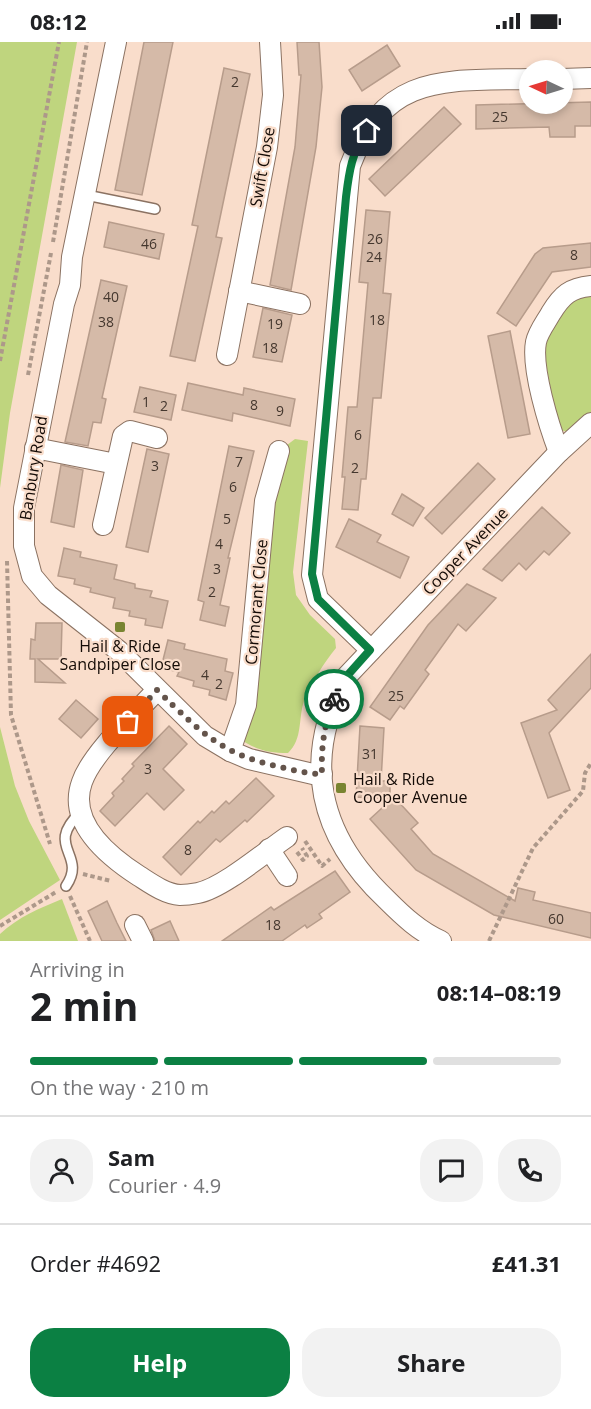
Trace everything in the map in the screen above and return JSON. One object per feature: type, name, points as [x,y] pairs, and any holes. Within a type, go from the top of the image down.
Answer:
[{"type":"street","name":"Banbury Road","points":[[116,42],[72,257],[70,285],[64,304],[24,508],[23,536],[27,562],[32,576],[48,594],[119,651],[205,736],[230,751],[270,765],[322,774]]},
{"type":"street","name":"Swift Close","points":[[227,355],[267,147],[273,95],[270,42]]},
{"type":"street","points":[[573,79],[591,78]]},
{"type":"street","points":[[370,650],[318,599],[312,574],[350,165],[359,142],[375,119],[392,101],[429,85],[446,81],[519,79]]},
{"type":"street","points":[[559,452],[549,427],[536,361],[536,339],[559,299],[568,291],[591,286]]},
{"type":"street","points":[[239,291],[300,304]]},
{"type":"street","name":"Cooper Avenue","points":[[441,941],[428,935],[397,910],[369,883],[342,848],[326,802],[322,774],[321,744],[333,700],[346,677],[370,650],[559,452],[591,423]]},
{"type":"street","points":[[103,525],[126,432],[157,438]]},
{"type":"street","points":[[35,448],[116,465]]},
{"type":"street","name":"Cormorant Close","points":[[230,751],[246,705],[265,501],[279,451]]},
{"type":"street","points":[[157,690],[88,768],[79,797],[81,812],[94,839],[114,860],[162,890],[180,895],[201,892],[219,884],[269,849],[296,839]]},
{"type":"street","points":[[269,849],[287,876]]},
{"type":"lane","points":[[86,195],[155,209]]},
{"type":"lane","points":[[66,886],[73,872],[64,836],[68,824],[81,812]]},
{"type":"path","points":[[0,361],[59,42]]},
{"type":"path","points":[[6,587],[11,715],[51,848]]},
{"type":"path","points":[[489,941],[533,848],[583,791],[585,773],[591,763]]},
{"type":"path","points":[[296,839],[322,866],[342,848]]},
{"type":"path","points":[[296,839],[307,856],[303,860],[296,839]]},
{"type":"path","points":[[73,872],[112,881]]},
{"type":"path","points":[[0,926],[66,886]]},
{"type":"path","points":[[69,896],[90,941]]},
{"type":"green space","points":[[0,42],[77,42],[10,413],[0,488]]},
{"type":"green space","points":[[591,295],[591,415],[567,432],[558,429],[543,347],[549,328],[559,312],[573,301]]},
{"type":"green space","points":[[295,439],[308,441],[293,572],[296,595],[310,615],[335,639],[336,648],[318,673],[304,701],[296,742],[288,753],[280,753],[261,750],[237,737],[279,451]]},
{"type":"green space","points":[[0,727],[15,786],[29,821],[60,880],[0,920]]},
{"type":"green space","points":[[62,899],[78,941],[0,941],[0,934],[14,923]]},
{"type":"building","points":[[144,42],[173,42],[142,195],[115,190]]},
{"type":"building","points":[[297,42],[319,42],[322,87],[316,147],[291,290],[270,285],[295,147],[301,75],[299,75]]},
{"type":"building","points":[[387,45],[400,66],[362,91],[349,70]]},
{"type":"building","points":[[224,68],[250,74],[216,237],[222,238],[195,361],[170,356],[198,226],[192,225]]},
{"type":"building","points":[[573,102],[591,102],[591,126],[575,126],[575,137],[550,137],[549,127],[476,129],[476,105],[519,104],[519,114],[573,114]]},
{"type":"building","points":[[444,107],[461,124],[385,196],[369,179]]},
{"type":"building","points":[[366,210],[390,212],[383,293],[391,294],[381,398],[373,398],[366,479],[361,479],[358,510],[342,509],[345,477],[342,477],[348,407],[357,407],[368,283],[359,282]]},
{"type":"building","points":[[109,222],[164,234],[159,259],[104,247]]},
{"type":"building","points":[[591,243],[591,267],[552,272],[516,326],[497,313],[535,254],[543,248]]},
{"type":"building","points":[[101,280],[127,286],[102,398],[106,399],[101,423],[93,422],[88,446],[65,442]]},
{"type":"building","points":[[263,308],[292,315],[282,362],[253,357]]},
{"type":"building","points":[[510,331],[530,434],[508,438],[488,336]]},
{"type":"building","points":[[188,383],[243,395],[244,388],[295,399],[290,426],[233,413],[232,421],[182,410]]},
{"type":"building","points":[[140,387],[176,395],[171,420],[134,412]]},
{"type":"building","points":[[229,446],[254,451],[228,558],[230,558],[220,605],[229,607],[225,626],[200,620],[204,602],[198,600]]},
{"type":"building","points":[[147,449],[169,454],[148,552],[126,547]]},
{"type":"building","points":[[478,463],[495,479],[442,534],[425,518]]},
{"type":"building","points":[[61,465],[83,470],[74,527],[51,522]]},
{"type":"building","points":[[402,494],[424,508],[413,526],[392,514]]},
{"type":"building","points":[[542,507],[570,533],[549,555],[544,551],[526,570],[519,563],[502,581],[483,569]]},
{"type":"building","points":[[349,519],[381,535],[377,542],[409,557],[400,578],[336,547]]},
{"type":"building","points":[[64,548],[81,552],[80,557],[117,565],[114,579],[135,584],[135,588],[152,591],[150,597],[168,601],[162,628],[145,625],[146,619],[129,616],[130,611],[113,608],[115,598],[90,592],[91,588],[74,584],[75,579],[58,576]]},
{"type":"building","points":[[467,584],[496,598],[466,631],[458,624],[425,670],[429,674],[404,709],[400,706],[390,720],[370,707],[428,625]]},
{"type":"building","points":[[36,623],[62,623],[61,659],[38,659],[65,683],[35,682],[35,659],[30,659],[31,639],[35,640]]},
{"type":"building","points":[[168,640],[185,644],[184,649],[227,659],[225,671],[233,673],[226,700],[209,695],[210,690],[193,686],[194,681],[177,676],[179,672],[161,668]]},
{"type":"building","points":[[591,654],[591,688],[549,733],[570,790],[548,798],[521,723],[557,710],[548,700]]},
{"type":"building","points":[[76,700],[98,719],[81,738],[59,719]]},
{"type":"building","points":[[169,726],[187,744],[163,769],[184,790],[164,810],[147,793],[115,826],[100,811],[114,796],[112,793],[124,781],[122,779],[134,766],[132,764]]},
{"type":"building","points":[[360,726],[384,728],[381,781],[390,781],[390,799],[356,797]]},
{"type":"building","points":[[256,778],[274,796],[247,822],[245,820],[220,842],[216,839],[181,875],[163,857],[198,821],[200,823],[212,811],[214,813],[226,801],[229,804]]},
{"type":"building","points":[[394,797],[418,823],[411,829],[433,854],[515,901],[518,888],[535,892],[533,900],[591,913],[591,938],[494,915],[416,870],[370,819]]},
{"type":"building","points":[[335,871],[350,892],[319,914],[322,918],[307,928],[305,925],[282,941],[222,941],[271,907],[274,910]]},
{"type":"building","points":[[107,901],[126,941],[102,941],[88,911]]},
{"type":"building","points":[[170,921],[179,941],[155,941],[151,930]]},
{"type":"way so far","points":[[128,722],[157,690],[205,736],[230,751],[270,765],[322,774],[321,744],[325,723],[334,699]]},
{"type":"place","name":"Hail & Ride Sandpiper Close","points":[[120,627]]},
{"type":"place","name":"Hail & Ride Cooper Avenue","points":[[341,788]]},
{"type":"route","points":[[334,699],[346,677],[370,650],[318,599],[312,574],[346,197],[350,165],[359,142],[367,131]]}]
